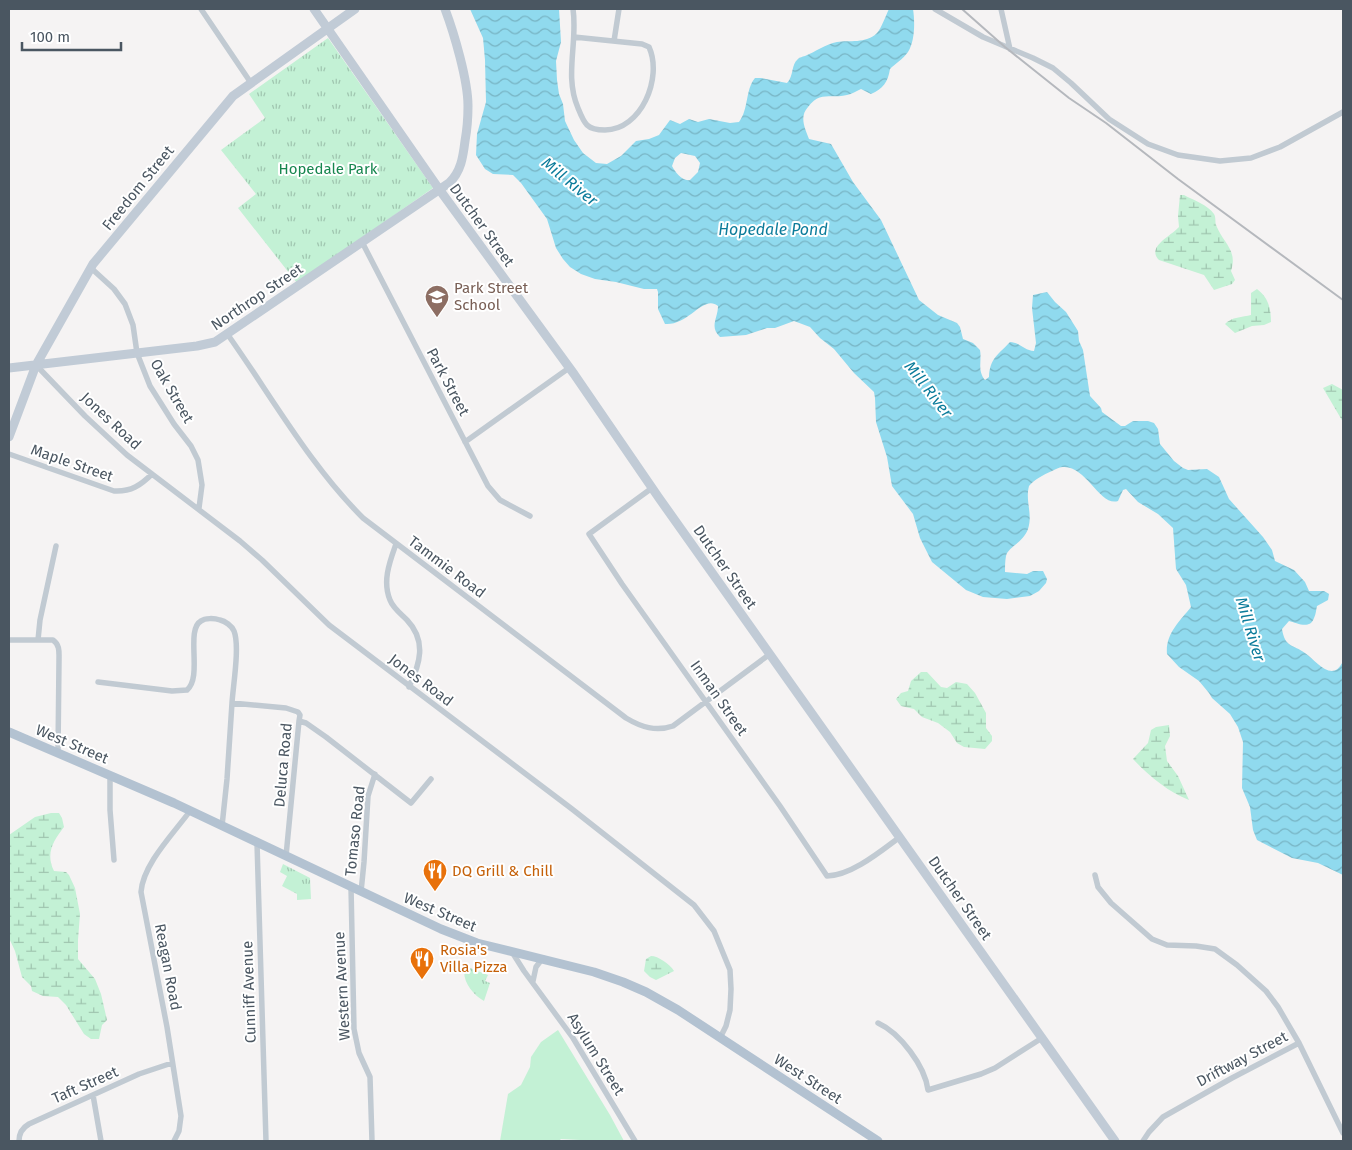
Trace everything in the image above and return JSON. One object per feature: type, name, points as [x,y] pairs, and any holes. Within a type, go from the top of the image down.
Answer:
[{"type":"main road","name":"West Street","points":[[9,732],[190,811],[441,929],[477,943],[542,958],[623,982],[678,1010],[878,1141]]},
{"type":"street","points":[[200,9],[250,83]]},
{"type":"street","name":"Dutcher Street","points":[[314,9],[439,189],[569,368],[1115,1141]]},
{"type":"street","name":"Freedom Street","points":[[9,437],[36,365],[91,268],[233,96],[355,9]]},
{"type":"street","name":"Northrop Street","points":[[9,368],[205,345],[215,342],[228,335],[454,178],[460,167],[465,147],[468,107],[462,68],[445,9]]},
{"type":"street","points":[[573,9],[575,22],[571,68],[577,107],[586,124],[592,128],[598,130],[615,129],[622,126],[636,116],[645,101],[652,76],[652,56],[649,47],[642,44],[574,37]]},
{"type":"street","points":[[614,41],[619,9]]},
{"type":"street","points":[[935,9],[983,37],[1053,68],[1071,83],[1098,111],[1131,134],[1165,151],[1203,160],[1220,161],[1251,158],[1280,147],[1343,112]]},
{"type":"street","points":[[1001,9],[1010,49]]},
{"type":"street","name":"Park Street","points":[[362,242],[493,494],[504,503],[530,516]]},
{"type":"street","name":"Oak Street","points":[[91,268],[114,288],[125,304],[133,325],[137,353],[150,386],[174,424],[191,446],[198,460],[202,485],[199,508]]},
{"type":"street","name":"Tammie Road","points":[[228,335],[319,468],[363,518],[612,709],[633,722],[651,729],[670,728],[770,654]]},
{"type":"street","name":"Jones Road","points":[[36,365],[85,416],[127,455],[199,508],[262,560],[328,625],[572,809],[694,904],[714,931],[730,970],[730,1010],[726,1026],[720,1038]]},
{"type":"street","points":[[465,442],[569,368]]},
{"type":"street","name":"Maple Street","points":[[9,454],[114,491],[130,490],[141,484],[152,474]]},
{"type":"street","name":"Inman Street","points":[[652,488],[590,534],[622,584],[780,806],[827,876],[836,876],[858,865],[900,837]]},
{"type":"street","points":[[396,544],[387,576],[388,593],[394,607],[416,632],[421,649],[419,665],[409,687]]},
{"type":"street","points":[[38,640],[40,620],[56,546]]},
{"type":"street","points":[[98,682],[172,691],[187,690],[192,683],[194,638],[198,624],[201,620],[221,620],[232,627],[236,649],[222,826]]},
{"type":"street","points":[[9,640],[53,640],[56,642],[58,647],[58,753]]},
{"type":"street","name":"Deluca Road","points":[[232,704],[286,708],[298,712],[300,715],[286,856]]},
{"type":"street","name":"Tomaso Road","points":[[299,721],[306,723],[412,803],[431,779]]},
{"type":"street","name":"Tomaso Road","points":[[360,892],[368,796],[375,774]]},
{"type":"street","points":[[110,775],[110,810],[114,860]]},
{"type":"street","name":"Reagan Road","points":[[174,1141],[179,1131],[181,1116],[167,1027],[143,908],[142,886],[146,873],[155,858],[190,811]]},
{"type":"street","name":"Cunniff Avenue","points":[[258,843],[266,1141]]},
{"type":"street","points":[[1095,875],[1098,887],[1111,903],[1153,940],[1167,945],[1215,949],[1237,965],[1266,991],[1278,1007],[1299,1043]]},
{"type":"street","name":"Western Avenue","points":[[351,887],[354,1029],[359,1052],[370,1077],[372,1141]]},
{"type":"street","name":"Asylum Street","points":[[512,952],[573,1038],[635,1141]]},
{"type":"street","points":[[533,981],[536,966],[542,958]]},
{"type":"street","points":[[878,1023],[898,1037],[925,1074],[928,1090],[995,1068],[1042,1038]]},
{"type":"street","name":"Driftway Street","points":[[1143,1141],[1163,1118],[1299,1043],[1343,1133]]},
{"type":"street","name":"Taft Street","points":[[19,1141],[20,1132],[25,1126],[139,1074],[172,1063]]},
{"type":"street","points":[[93,1095],[101,1141]]},
{"type":"green space","name":"Hopedale Park","points":[[328,38],[433,188],[297,283],[238,208],[256,194],[221,150],[265,118],[249,94]]},
{"type":"green space","points":[[1180,195],[1200,203],[1214,214],[1216,225],[1233,257],[1231,271],[1235,280],[1232,284],[1214,290],[1204,275],[1159,260],[1156,255],[1161,242],[1179,227]]},
{"type":"green space","points":[[1257,289],[1268,303],[1271,322],[1252,326],[1235,333],[1225,324],[1234,319],[1251,315],[1251,293]]},
{"type":"green space","points":[[1332,384],[1343,390],[1343,422],[1323,388]]},
{"type":"green space","points":[[921,672],[927,672],[941,687],[947,688],[956,682],[967,684],[975,693],[986,713],[986,728],[992,736],[992,741],[985,749],[964,747],[957,743],[950,732],[938,723],[922,717],[914,709],[901,706],[896,699],[901,693],[908,691],[911,681]]},
{"type":"green space","points":[[1169,725],[1170,736],[1165,746],[1167,761],[1178,776],[1189,800],[1159,782],[1133,759],[1148,743],[1151,730],[1156,727]]},
{"type":"green space","points":[[59,813],[64,827],[52,847],[51,864],[54,871],[66,872],[69,875],[75,888],[80,914],[78,959],[95,979],[101,994],[107,1020],[102,1025],[99,1039],[91,1039],[84,1034],[66,1005],[58,997],[43,996],[32,991],[31,986],[22,977],[15,951],[9,938],[9,835],[35,817]]},
{"type":"green space","points":[[283,864],[310,878],[311,899],[297,900],[297,894],[282,886],[287,876],[280,872]]},
{"type":"green space","points":[[651,956],[664,961],[674,971],[656,980],[650,977],[644,971],[646,959]]},
{"type":"green space","points":[[465,966],[488,975],[485,981],[490,983],[484,1001],[475,995],[466,981]]},
{"type":"green space","points":[[558,1030],[624,1141],[561,1139],[559,1141],[500,1141],[508,1094],[521,1085],[530,1067],[531,1057],[541,1042]]},
{"type":"water","name":"Hopedale Pond","points":[[470,9],[559,9],[561,42],[556,61],[557,80],[565,121],[583,153],[596,163],[607,164],[621,156],[636,141],[659,135],[670,120],[680,124],[689,119],[698,122],[709,119],[730,123],[739,122],[755,78],[787,83],[791,77],[794,64],[800,58],[833,43],[868,39],[877,33],[889,9],[913,9],[914,31],[910,48],[904,57],[890,69],[884,85],[871,94],[861,89],[847,95],[821,97],[812,102],[805,111],[803,119],[809,139],[831,144],[853,182],[881,220],[919,300],[938,315],[957,323],[963,339],[973,343],[980,350],[980,369],[985,380],[989,377],[991,365],[995,357],[1010,342],[1034,351],[1036,343],[1032,308],[1033,295],[1047,292],[1066,312],[1078,331],[1090,396],[1101,408],[1102,412],[1121,426],[1125,426],[1133,421],[1154,423],[1158,429],[1160,444],[1174,461],[1188,470],[1207,469],[1219,477],[1229,499],[1263,537],[1272,550],[1275,561],[1294,570],[1305,582],[1309,591],[1324,591],[1329,594],[1328,600],[1317,606],[1315,616],[1310,624],[1303,625],[1289,621],[1282,629],[1287,643],[1301,650],[1324,669],[1334,671],[1339,668],[1343,661],[1343,875],[1318,863],[1292,858],[1257,840],[1253,830],[1250,807],[1242,788],[1243,742],[1238,727],[1230,714],[1212,698],[1199,681],[1179,667],[1167,654],[1168,640],[1171,634],[1191,607],[1186,585],[1176,569],[1173,528],[1158,514],[1138,502],[1126,489],[1123,490],[1118,501],[1111,501],[1105,498],[1079,472],[1071,468],[1059,468],[1039,477],[1029,486],[1030,518],[1028,529],[1023,538],[1007,553],[1005,560],[1005,572],[1027,574],[1033,571],[1043,571],[1047,579],[1046,583],[1039,591],[1030,596],[1007,599],[983,597],[966,590],[932,562],[920,538],[913,514],[892,486],[887,457],[876,422],[874,392],[854,373],[834,349],[810,327],[794,321],[746,335],[720,337],[715,330],[718,306],[712,303],[701,307],[681,320],[665,324],[658,309],[657,289],[644,289],[595,279],[581,274],[570,267],[563,259],[556,248],[547,219],[521,183],[513,175],[493,174],[485,169],[476,155],[477,134],[486,102],[483,38]],"holes":[[[681,153],[695,156],[700,163],[698,172],[690,180],[685,180],[677,174],[672,166],[675,158]]]},
{"type":"railway","points":[[962,9],[1005,47],[1069,98],[1106,123],[1178,179],[1343,300]]},
{"type":"place","name":"Park Street School","points":[[437,318]]},
{"type":"place","name":"DQ Grill & Chill","points":[[435,892]]},
{"type":"place","name":"Rosia's Villa Pizza","points":[[422,980]]},
{"type":"water label","name":"Mill River","points":[[570,181]]},
{"type":"water label","name":"Mill River","points":[[929,389]]},
{"type":"water label","name":"Mill River","points":[[1251,629]]}]
